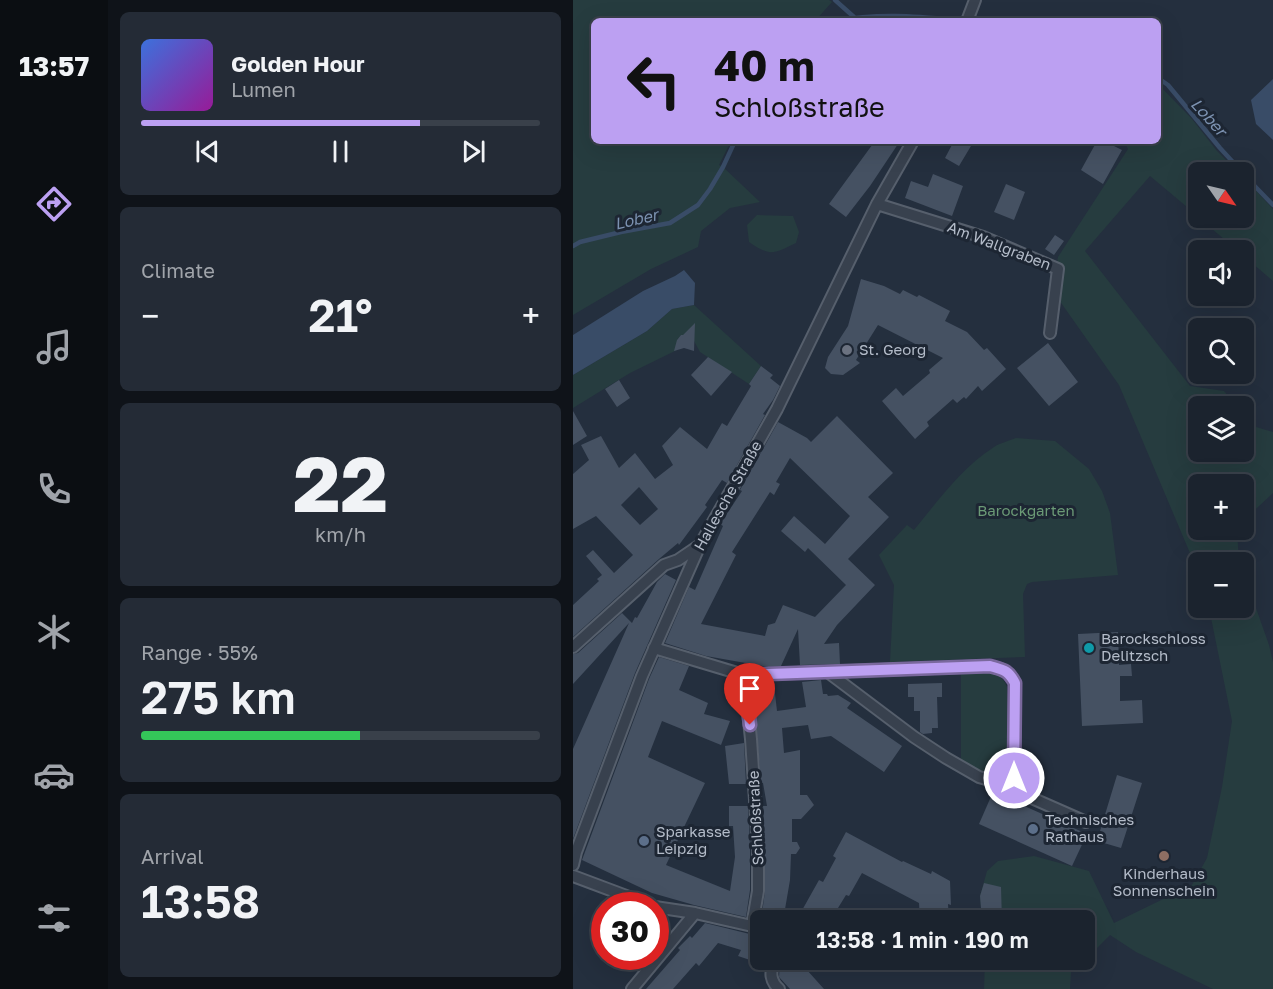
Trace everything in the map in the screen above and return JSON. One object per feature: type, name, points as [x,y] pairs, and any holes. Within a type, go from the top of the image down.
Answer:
[{"type":"street","points":[[968,18],[974,2]]},
{"type":"street","name":"Hallesche Straße","points":[[573,865],[642,676],[700,545],[777,409],[877,204],[911,144]]},
{"type":"street","name":"Am Wallgraben","points":[[877,204],[983,237],[1058,269],[1050,333]]},
{"type":"street","points":[[573,646],[664,565],[678,560],[700,545]]},
{"type":"street","points":[[654,648],[744,675],[990,666],[1007,671],[1015,683],[1014,778],[993,781]]},
{"type":"street","points":[[829,673],[914,737],[946,758],[979,777],[1086,822]]},
{"type":"street","name":"Schloßstraße","points":[[744,675],[758,846],[757,910]]},
{"type":"street","points":[[573,876],[616,892]]},
{"type":"street","points":[[669,909],[750,926]]},
{"type":"street","points":[[631,989],[695,913]]},
{"type":"street","points":[[772,970],[771,977],[779,989]]},
{"type":"green space","points":[[573,0],[829,0],[832,2],[818,18],[591,18],[591,144],[730,144],[719,165],[760,202],[730,208],[701,231],[698,247],[651,269],[573,315]]},
{"type":"green space","points":[[1161,87],[1192,119],[1228,162],[1188,162],[1188,208],[1150,176],[1085,251],[1188,384],[1224,391],[1228,396],[1188,396],[1188,462],[1254,462],[1254,425],[1273,432],[1273,493],[1254,511],[1254,474],[1188,474],[1188,540],[1238,540],[1238,552],[1190,552],[1119,385],[1052,290],[1058,257],[1128,149],[1126,144],[1161,144]]},
{"type":"green space","points":[[1254,189],[1273,209],[1273,281],[1254,265],[1254,240],[1225,240],[1211,228],[1254,228]]},
{"type":"green space","points":[[757,215],[793,216],[799,232],[796,243],[782,250],[767,252],[749,242],[747,225]]},
{"type":"green space","points":[[694,305],[761,366],[749,384],[700,352],[694,341],[681,335],[677,340],[677,350],[630,373],[573,408],[573,375],[647,331],[672,309]]},
{"type":"green space","name":"Barockgarten","points":[[1016,438],[1055,441],[1089,469],[1102,491],[1110,513],[1118,575],[1027,584],[1023,594],[1025,657],[890,662],[894,585],[879,555],[907,525],[914,530],[951,485],[982,455]]},
{"type":"green space","points":[[1254,602],[1273,662],[1273,989],[1213,989],[1136,952],[1110,935],[1095,950],[1095,910],[981,910],[980,896],[987,871],[998,861],[1034,856],[1089,871],[1114,923],[1192,885],[1207,858],[1222,787],[1232,721],[1211,618],[1254,618]]},
{"type":"green space","points":[[987,672],[1000,676],[1007,687],[1009,756],[1000,771],[988,774],[961,762],[961,673]]},
{"type":"green space","points":[[985,970],[1073,970],[1071,972],[1070,989],[984,989]]},
{"type":"water","points":[[1273,79],[1273,140],[1256,124],[1251,100]]},
{"type":"water","points":[[684,270],[695,283],[694,305],[672,309],[647,331],[573,375],[573,335],[643,291]]},
{"type":"building","points":[[873,144],[898,144],[846,217],[829,204]]},
{"type":"building","points":[[952,144],[971,146],[959,166],[945,158]]},
{"type":"building","points":[[1095,144],[1112,144],[1122,150],[1103,184],[1081,170]]},
{"type":"building","points":[[933,174],[963,186],[952,216],[905,198],[911,181],[928,187]]},
{"type":"building","points":[[1006,184],[1025,192],[1014,220],[994,212]]},
{"type":"building","points":[[1055,235],[1064,241],[1054,255],[1045,249]]},
{"type":"building","points":[[861,279],[900,294],[903,290],[917,297],[919,295],[950,311],[945,321],[967,332],[984,350],[987,348],[1006,369],[982,391],[978,386],[966,399],[964,397],[957,403],[953,399],[927,422],[929,426],[915,439],[882,401],[896,388],[903,396],[930,373],[929,370],[943,358],[878,325],[856,360],[860,363],[843,375],[831,374],[825,368],[828,357],[848,326]]},
{"type":"building","points":[[695,323],[694,351],[684,348],[674,351],[677,340]]},
{"type":"building","points":[[1048,343],[1078,382],[1049,406],[1017,368]]},
{"type":"building","points":[[708,357],[732,372],[711,396],[691,375]]},
{"type":"building","points":[[761,366],[773,375],[770,378],[780,386],[727,483],[722,480],[705,505],[707,507],[679,545],[678,543],[659,559],[573,637],[573,605],[599,581],[597,579],[602,575],[586,556],[593,550],[614,573],[633,555],[596,516],[573,529],[573,474],[589,460],[581,445],[601,436],[619,468],[635,453],[655,479],[673,465],[662,446],[680,427],[707,449],[722,423],[727,426],[751,386],[749,384]],"holes":[[[639,487],[658,509],[640,525],[621,505]]]},
{"type":"building","points":[[619,380],[630,398],[617,407],[605,389]]},
{"type":"building","points":[[573,411],[587,436],[573,445]]},
{"type":"building","points":[[837,416],[893,473],[868,497],[889,517],[848,559],[875,585],[837,625],[824,644],[839,643],[840,664],[800,665],[798,629],[781,666],[769,667],[706,656],[665,643],[689,587],[695,590],[723,526],[720,524],[742,491],[740,490],[778,422],[811,442]],"holes":[[[790,458],[850,516],[825,544],[794,516],[781,531],[805,552],[808,548],[846,585],[815,617],[783,605],[775,623],[768,625],[765,636],[701,624],[736,555],[732,552],[770,492],[774,495],[780,484],[776,482]]]},
{"type":"building","points":[[665,574],[676,580],[635,673],[573,839],[573,749],[629,623],[573,684],[573,654],[578,653],[622,613],[632,623],[657,582]]},
{"type":"building","name":"Barockschloss Delitzsch","points":[[1118,632],[1119,665],[1131,664],[1132,676],[1120,676],[1120,701],[1142,700],[1143,723],[1082,726],[1078,634]]},
{"type":"building","points":[[659,657],[689,666],[679,690],[708,703],[704,714],[730,721],[721,745],[662,721],[648,757],[705,783],[666,865],[730,891],[735,857],[733,826],[729,826],[729,806],[748,806],[750,890],[746,917],[669,898],[669,892],[650,892],[582,860]]},
{"type":"building","points":[[821,680],[823,694],[838,695],[851,703],[847,708],[902,746],[884,772],[831,736],[811,739],[808,725],[782,728],[784,753],[800,750],[800,795],[807,795],[814,805],[801,819],[792,819],[792,842],[797,842],[800,848],[796,854],[791,854],[790,880],[785,910],[762,910],[765,891],[763,806],[767,806],[763,783],[761,783],[753,688],[774,685],[777,711],[806,707],[802,682]]},
{"type":"building","points":[[942,683],[942,697],[937,697],[938,728],[932,728],[932,733],[923,734],[920,732],[920,711],[914,711],[914,697],[908,697],[908,684]]},
{"type":"building","points":[[744,743],[746,784],[729,784],[725,746]]},
{"type":"building","points":[[1117,775],[1142,783],[1121,848],[1097,841]]},
{"type":"building","name":"Technisches Rathaus","points":[[993,792],[1087,834],[1072,866],[979,824]]},
{"type":"building","points":[[846,832],[902,862],[931,874],[932,871],[950,881],[951,905],[948,904],[948,910],[919,910],[919,903],[862,873],[849,896],[846,895],[837,910],[802,910],[819,880],[823,882],[836,858],[833,856]]},
{"type":"building","points":[[984,883],[1001,887],[1002,910],[981,910],[980,896]]},
{"type":"building","points":[[705,923],[750,934],[750,960],[738,956],[741,950],[718,943],[699,966],[696,963],[673,989],[646,989],[663,970],[669,970],[669,963],[680,950],[678,948],[690,936],[692,938]]},
{"type":"building","points":[[779,970],[807,970],[824,989],[790,989],[779,977]]},
{"type":"waterway","points":[[835,0],[854,17]]},
{"type":"waterway","name":"Lober","points":[[853,18],[886,16],[930,18]]},
{"type":"waterway","name":"Lober","points":[[1161,80],[1168,85],[1233,162]]},
{"type":"waterway","name":"Lober","points":[[573,246],[580,242],[621,232],[670,223],[698,205],[723,167],[734,144]]},
{"type":"waterway","name":"Lober","points":[[1254,185],[1273,205]]},
{"type":"place","name":"St. Georg","points":[[847,350]]},
{"type":"place","name":"Barockschloss Delitzsch","points":[[1089,648]]},
{"type":"place","name":"Technisches Rathaus","points":[[1033,829]]},
{"type":"place","name":"Sparkasse Leipzig","points":[[644,841]]},
{"type":"place","name":"Kinderhaus Sonnenschein","points":[[1164,856]]},
{"type":"route","points":[[750,725],[744,675],[990,666],[1007,671],[1015,683],[1014,778]]}]
